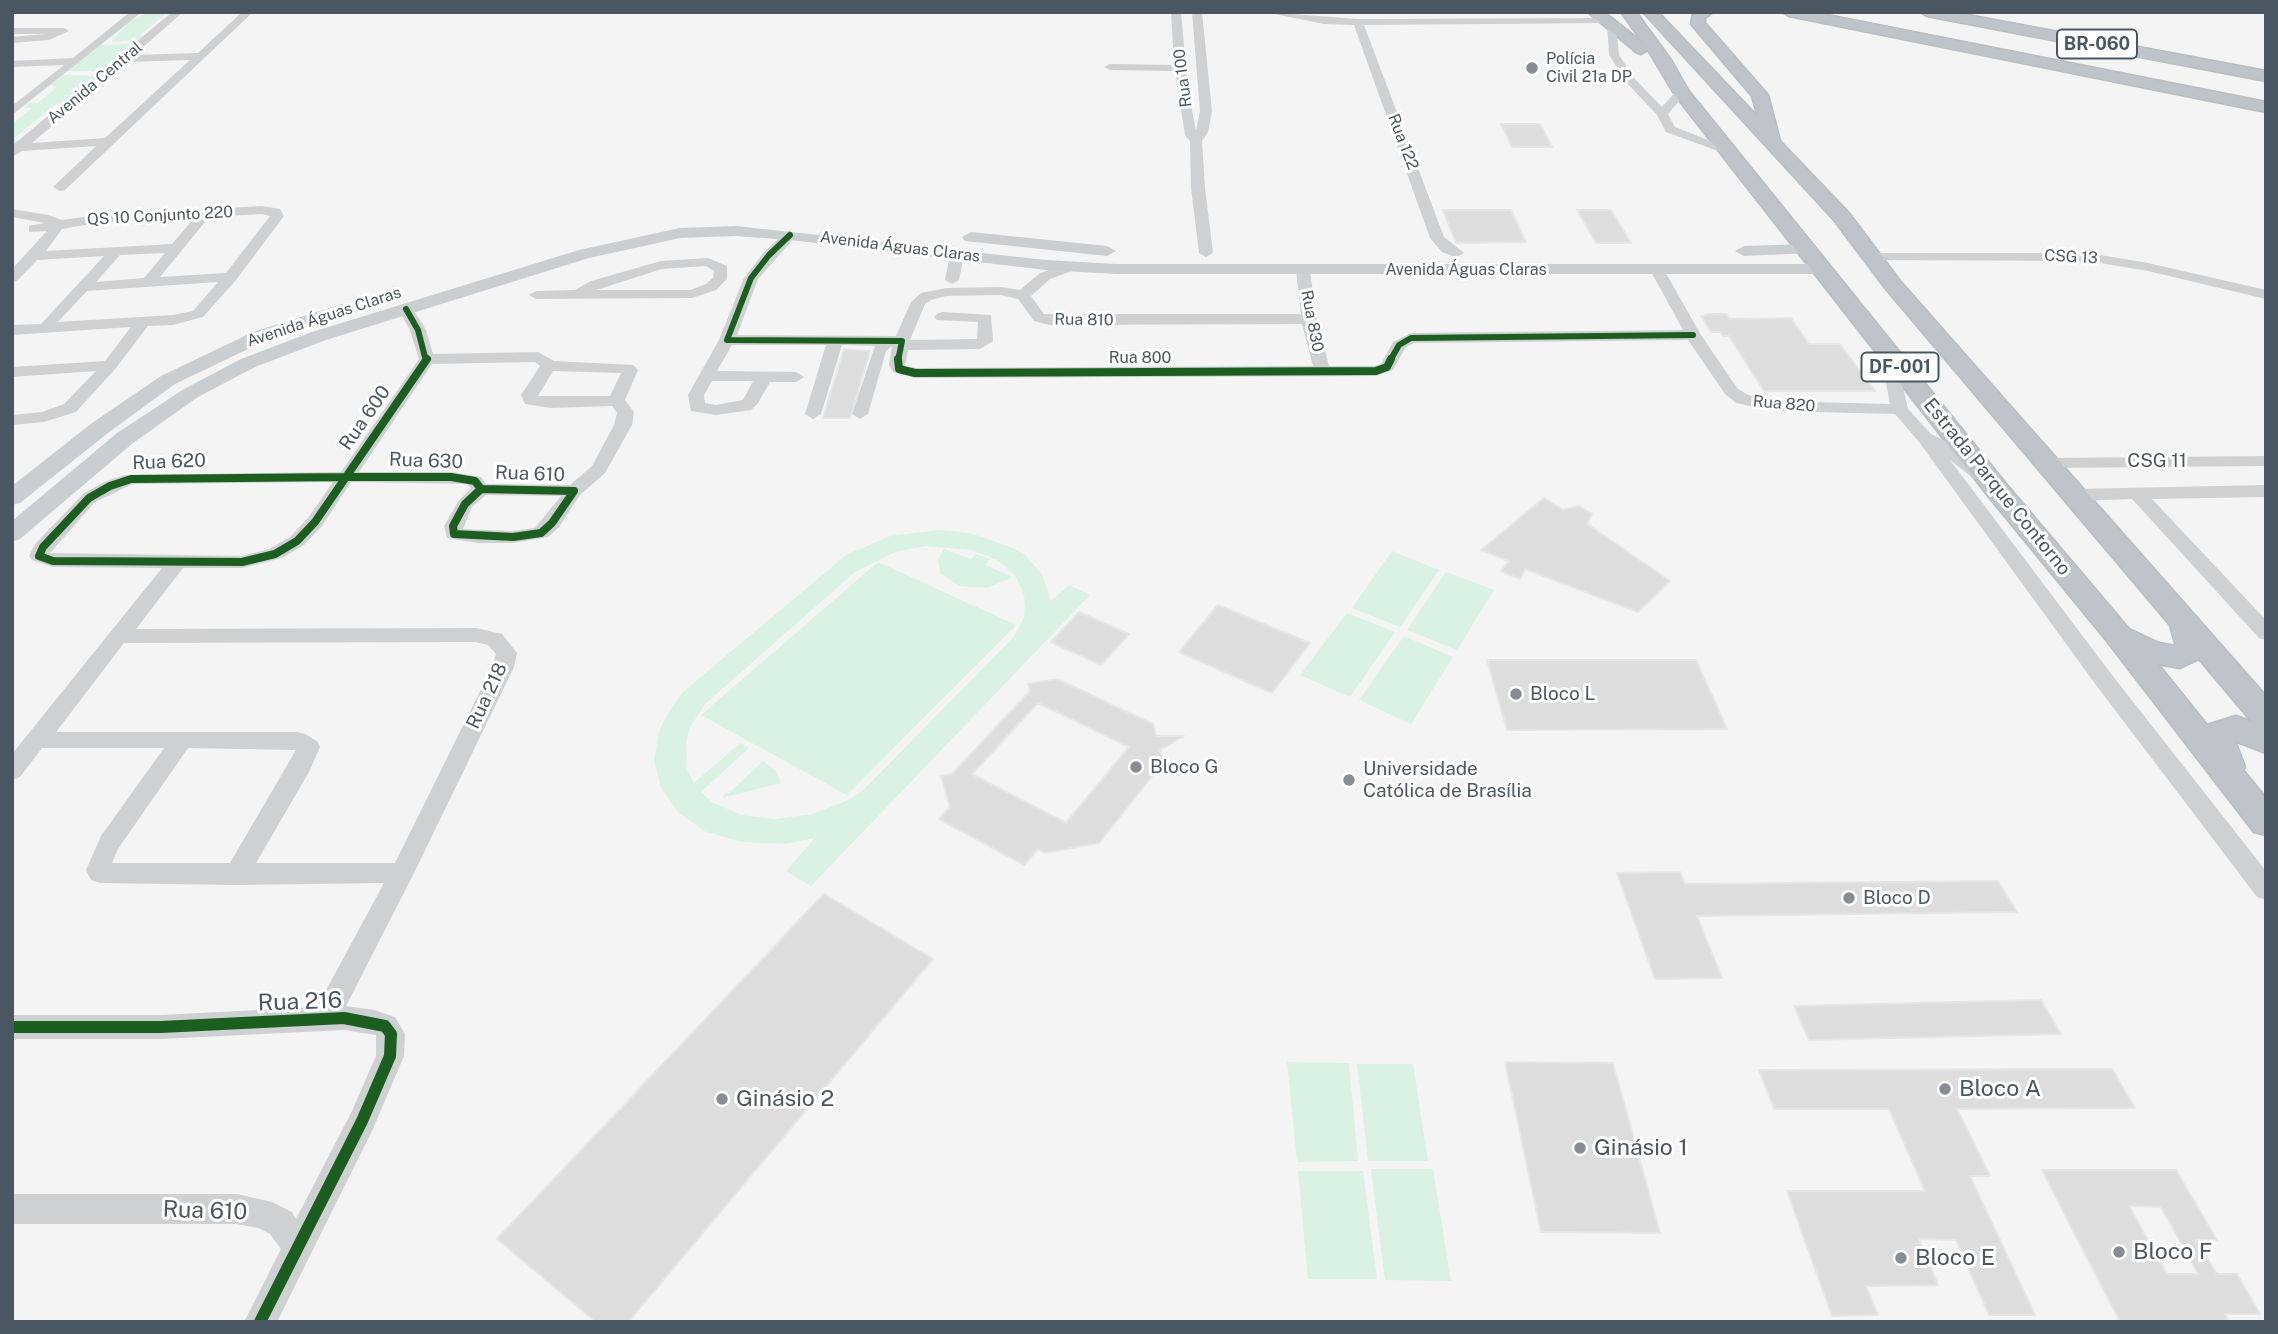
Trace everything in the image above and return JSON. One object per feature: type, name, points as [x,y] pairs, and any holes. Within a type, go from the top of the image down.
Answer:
[{"type":"highway","name":"DF-001","points":[[1628,12],[1680,89]]},
{"type":"highway","name":"DF-001","points":[[1650,12],[1841,216],[1893,285],[2266,717]]},
{"type":"highway","points":[[1706,12],[1698,16],[1698,24],[1760,96],[1778,147],[1747,144],[1730,151]]},
{"type":"highway","points":[[1770,12],[1795,13]]},
{"type":"highway","name":"BR-060","points":[[1927,12],[2266,76]]},
{"type":"highway","name":"BR-060","points":[[1795,13],[2266,107]]},
{"type":"highway","points":[[1604,19],[1680,89]]},
{"type":"highway","name":"Estrada Parque Contorno","points":[[1680,89],[1998,491],[2117,634],[2266,822]]},
{"type":"highway","points":[[2117,634],[2153,653],[2179,657],[2187,654],[2191,645],[2184,623]]},
{"type":"highway","points":[[2236,784],[2219,744],[2219,732],[2236,729],[2251,732],[2266,741]]},
{"type":"main road","name":"Avenida Águas Claras","points":[[682,225],[705,214]]},
{"type":"main road","points":[[724,214],[766,215]]},
{"type":"main road","name":"Avenida Águas Claras","points":[[12,534],[125,438],[191,393],[269,354],[405,309],[624,227],[682,225],[957,245],[1026,243],[1087,249],[1206,253],[1716,256],[1805,248]]},
{"type":"main road","points":[[1013,261],[1025,253],[1026,243]]},
{"type":"main road","name":"Avenida Águas Claras","points":[[957,245],[1013,261],[1073,266],[1303,271],[1656,268],[1716,256],[1822,270]]},
{"type":"main road","points":[[1073,266],[1071,258],[1087,249]]},
{"type":"main road","name":"Avenida Águas Claras","points":[[12,498],[148,393],[219,353],[260,336],[557,254]]},
{"type":"street","name":"Avenida Central","points":[[12,111],[136,12]]},
{"type":"street","name":"Avenida Central","points":[[16,150],[178,12]]},
{"type":"street","points":[[60,187],[248,12]]},
{"type":"street","name":"Rua 100","points":[[1176,12],[1180,62],[1191,131],[1196,141],[1198,188],[1206,253]]},
{"type":"street","name":"Rua 100","points":[[1196,141],[1202,132],[1206,111],[1197,12]]},
{"type":"street","points":[[1270,12],[1312,19],[1358,22],[1604,19],[1614,55],[1630,80],[1662,114],[1670,130],[1730,151]]},
{"type":"street","name":"Rua 122","points":[[1358,22],[1437,238],[1447,249],[1457,253]]},
{"type":"street","points":[[12,31],[64,31],[49,37],[12,40]]},
{"type":"street","points":[[102,40],[119,44],[146,40]]},
{"type":"street","points":[[122,59],[202,55]]},
{"type":"street","points":[[1110,67],[1180,62],[1202,55]]},
{"type":"street","points":[[12,64],[75,61]]},
{"type":"street","points":[[59,74],[105,74]]},
{"type":"street","points":[[1662,114],[1680,89]]},
{"type":"street","points":[[16,150],[107,142]]},
{"type":"street","name":"QS 10 Conjunto 220","points":[[34,229],[88,220],[270,211],[277,213],[274,221],[231,277]]},
{"type":"street","points":[[12,213],[48,219],[58,224],[54,234],[12,278]]},
{"type":"street","points":[[148,282],[204,214]]},
{"type":"street","points":[[12,218],[34,229],[32,239],[12,260]]},
{"type":"street","points":[[764,377],[750,403],[716,410],[700,408],[694,404],[696,395],[727,340],[751,278],[769,254],[790,234]]},
{"type":"street","points":[[951,280],[957,245]]},
{"type":"street","points":[[34,256],[175,247]]},
{"type":"street","points":[[45,328],[116,251]]},
{"type":"street","name":"CSG 13","points":[[1873,257],[2088,257],[2148,267],[2266,295]]},
{"type":"street","points":[[536,295],[692,293],[711,287],[720,279],[722,269],[714,264],[676,263],[603,281],[579,294]]},
{"type":"street","points":[[860,414],[879,350],[897,342],[914,307],[926,296],[970,291],[1023,295],[1045,276],[1073,266]]},
{"type":"street","name":"Rua 820","points":[[1656,268],[1693,335],[1731,391],[1750,402],[1774,406],[1900,409]]},
{"type":"street","name":"Rua 830","points":[[1303,271],[1309,318],[1322,371]]},
{"type":"street","points":[[83,287],[231,277]]},
{"type":"street","points":[[12,330],[173,320],[198,314],[231,277]]},
{"type":"street","points":[[720,279],[751,278]]},
{"type":"street","name":"Rua 810","points":[[1023,295],[1039,318],[1049,320],[1309,318]]},
{"type":"street","points":[[405,309],[418,330],[427,359]]},
{"type":"street","points":[[727,340],[957,344],[980,344],[985,341],[988,320],[942,317]]},
{"type":"street","points":[[957,344],[961,317]]},
{"type":"street","points":[[12,420],[44,416],[70,408],[110,365],[143,322]]},
{"type":"street","name":"Rua 800","points":[[897,342],[897,365],[900,369],[915,373],[1322,371],[1382,369],[1390,365],[1401,342],[1411,338],[1693,335]]},
{"type":"street","points":[[813,414],[836,340]]},
{"type":"street","points":[[1888,352],[1900,409],[1910,424],[1925,439],[2104,680],[2266,890]]},
{"type":"street","name":"Rua 610","points":[[427,359],[538,357],[546,361],[548,366],[628,368],[628,379],[616,401],[626,412],[623,425],[599,469],[574,491],[552,523],[541,533],[513,537],[461,536]]},
{"type":"street","name":"Rua 600","points":[[177,561],[242,562],[288,548],[306,533],[427,359]]},
{"type":"street","points":[[12,372],[110,365]]},
{"type":"street","points":[[548,366],[529,395],[531,400],[551,403],[616,401]]},
{"type":"street","points":[[707,376],[796,377]]},
{"type":"street","points":[[1925,439],[1961,458],[1998,491]]},
{"type":"street","points":[[2242,461],[2266,480]]},
{"type":"street","name":"CSG 11","points":[[2048,463],[2266,461]]},
{"type":"street","name":"Rua 630","points":[[346,477],[461,478],[475,481],[481,489],[472,496],[454,520],[454,534],[461,536]]},
{"type":"street","name":"Rua 620","points":[[177,561],[53,561],[39,556],[56,532],[89,498],[121,482],[148,478],[346,477]]},
{"type":"street","name":"Rua 610","points":[[481,489],[574,491]]},
{"type":"street","points":[[2076,495],[2266,491]]},
{"type":"street","points":[[2137,494],[2266,633]]},
{"type":"street","points":[[12,771],[177,561]]},
{"type":"street","name":"Rua 218","points":[[116,636],[447,634],[495,639],[507,653],[503,667],[402,873],[325,1019]]},
{"type":"street","points":[[38,740],[297,740],[309,747],[301,766],[236,875]]},
{"type":"street","points":[[182,740],[109,843],[98,870],[107,874],[402,873]]},
{"type":"street","name":"Rua 216","points":[[12,1027],[161,1027],[325,1019],[374,1021],[385,1026],[391,1034],[390,1056],[362,1121],[299,1248]]},
{"type":"street","name":"Rua 610","points":[[12,1209],[237,1209],[261,1213],[281,1223],[299,1248]]},
{"type":"street","points":[[260,1322],[299,1248]]},
{"type":"green space","points":[[148,12],[168,12],[140,35],[144,37],[139,40],[111,42],[130,21]]},
{"type":"green space","points":[[136,44],[102,71],[67,71],[100,45]]},
{"type":"green space","points":[[64,75],[95,76],[65,105],[56,104],[13,139],[19,141],[12,148],[12,124],[32,108],[24,107],[30,102],[38,103],[57,87],[50,85]]},
{"type":"green space","points":[[939,530],[970,533],[1025,555],[1042,574],[1051,601],[1069,585],[1090,595],[811,886],[786,871],[815,838],[785,844],[742,842],[704,831],[678,812],[661,788],[654,760],[659,732],[683,692],[846,555],[890,536]],"holes":[[[926,546],[971,550],[997,560],[1015,575],[1024,595],[1024,617],[1013,638],[861,792],[812,814],[775,819],[741,815],[712,802],[701,792],[749,748],[740,743],[694,783],[687,769],[686,742],[689,729],[705,704],[855,572],[895,552]]]},
{"type":"green space","points":[[944,549],[971,559],[976,554],[990,559],[985,565],[1013,577],[987,588],[959,586],[940,573],[938,560]]},
{"type":"green space","points":[[1392,551],[1439,570],[1400,627],[1352,608]]},
{"type":"green space","points":[[878,562],[1016,625],[847,795],[701,715]]},
{"type":"green space","points":[[1446,572],[1494,590],[1457,650],[1407,630]]},
{"type":"green space","points":[[1347,613],[1395,632],[1350,697],[1300,675]]},
{"type":"green space","points":[[1404,636],[1453,657],[1411,724],[1359,700]]},
{"type":"green space","points":[[763,761],[776,771],[781,783],[723,798],[724,794],[729,793]]},
{"type":"green space","points":[[1287,1062],[1349,1063],[1358,1161],[1297,1162]]},
{"type":"green space","points":[[1357,1064],[1413,1064],[1428,1161],[1368,1161]]},
{"type":"green space","points":[[1371,1169],[1433,1169],[1451,1281],[1385,1280]]},
{"type":"green space","points":[[1298,1171],[1363,1171],[1377,1279],[1308,1279]]},
{"type":"building","points":[[1501,124],[1540,124],[1552,147],[1512,147]]},
{"type":"building","points":[[1443,210],[1511,210],[1526,242],[1456,243]]},
{"type":"building","points":[[1577,210],[1611,210],[1631,243],[1596,243]]},
{"type":"building","points":[[1726,314],[1729,319],[1791,318],[1809,344],[1840,344],[1875,391],[1764,391],[1729,336],[1723,336],[1721,332],[1711,332],[1701,316]]},
{"type":"building","points":[[844,349],[870,351],[850,418],[823,418]]},
{"type":"building","points":[[1544,498],[1563,510],[1579,506],[1592,514],[1587,524],[1670,581],[1638,612],[1525,569],[1520,579],[1501,571],[1509,561],[1481,550]]},
{"type":"building","points":[[1218,605],[1310,643],[1272,693],[1179,652]]},
{"type":"building","points":[[1079,612],[1129,634],[1101,665],[1051,642]]},
{"type":"building","name":"Bloco L","points":[[1487,660],[1696,660],[1727,729],[1507,730]]},
{"type":"building","name":"Bloco G","points":[[1057,679],[1153,724],[1156,736],[1184,736],[1160,750],[1164,761],[1099,843],[1045,853],[1038,849],[1024,865],[939,819],[950,807],[941,776],[952,774],[1030,691],[1028,684]],"holes":[[[1038,703],[1129,747],[1066,823],[972,774]]]},
{"type":"building","points":[[1680,872],[1685,884],[1998,881],[2017,912],[1697,916],[1722,978],[1655,979],[1617,873]]},
{"type":"building","name":"Ginásio 2","points":[[824,894],[933,959],[628,1322],[596,1322],[497,1239]]},
{"type":"building","points":[[2041,1000],[2061,1034],[1809,1040],[1794,1006]]},
{"type":"building","name":"Ginásio 1","points":[[1505,1062],[1613,1063],[1660,1233],[1541,1232]]},
{"type":"building","points":[[2112,1069],[2135,1108],[1957,1109],[1990,1176],[1970,1176],[2035,1315],[1989,1315],[1956,1240],[1919,1239],[1938,1285],[1866,1286],[1878,1315],[1832,1316],[1787,1191],[1925,1191],[1889,1109],[1774,1109],[1759,1070]]},
{"type":"building","name":"Bloco F","points":[[2042,1170],[2176,1170],[2217,1240],[2196,1240],[2217,1274],[2237,1274],[2260,1314],[2225,1314],[2229,1322],[2120,1322]],"holes":[[[2129,1206],[2161,1207],[2198,1274],[2167,1274]]]},
{"type":"cycle path","points":[[790,235],[769,255],[751,278],[727,340],[902,341],[897,365],[899,369],[915,373],[1376,371],[1387,367],[1399,345],[1411,338],[1693,335]]},
{"type":"cycle path","points":[[406,309],[418,330],[427,359],[346,477],[315,522],[297,541],[275,554],[242,562],[53,561],[39,556],[43,547],[89,498],[110,486],[131,479],[252,477],[451,477],[468,479],[475,481],[481,489],[465,504],[453,526],[454,534],[478,537],[513,537],[541,533],[552,523],[574,491],[481,489]]},
{"type":"cycle path","points":[[12,1027],[161,1027],[344,1018],[385,1026],[391,1034],[390,1056],[362,1121],[260,1322]]},
{"type":"place","name":"Polícia Civil 21a DP","points":[[1532,68]]},
{"type":"place","name":"Bloco L","points":[[1516,694]]},
{"type":"place","name":"Bloco G","points":[[1136,767]]},
{"type":"place","name":"Universidade Católica de Brasília","points":[[1349,780]]},
{"type":"place","name":"Bloco D","points":[[1849,898]]},
{"type":"place","name":"Bloco A","points":[[1945,1089]]},
{"type":"place","name":"Ginásio 2","points":[[722,1099]]},
{"type":"place","name":"Ginásio 1","points":[[1580,1148]]},
{"type":"place","name":"Bloco F","points":[[2119,1252]]},
{"type":"place","name":"Bloco E","points":[[1901,1258]]}]
